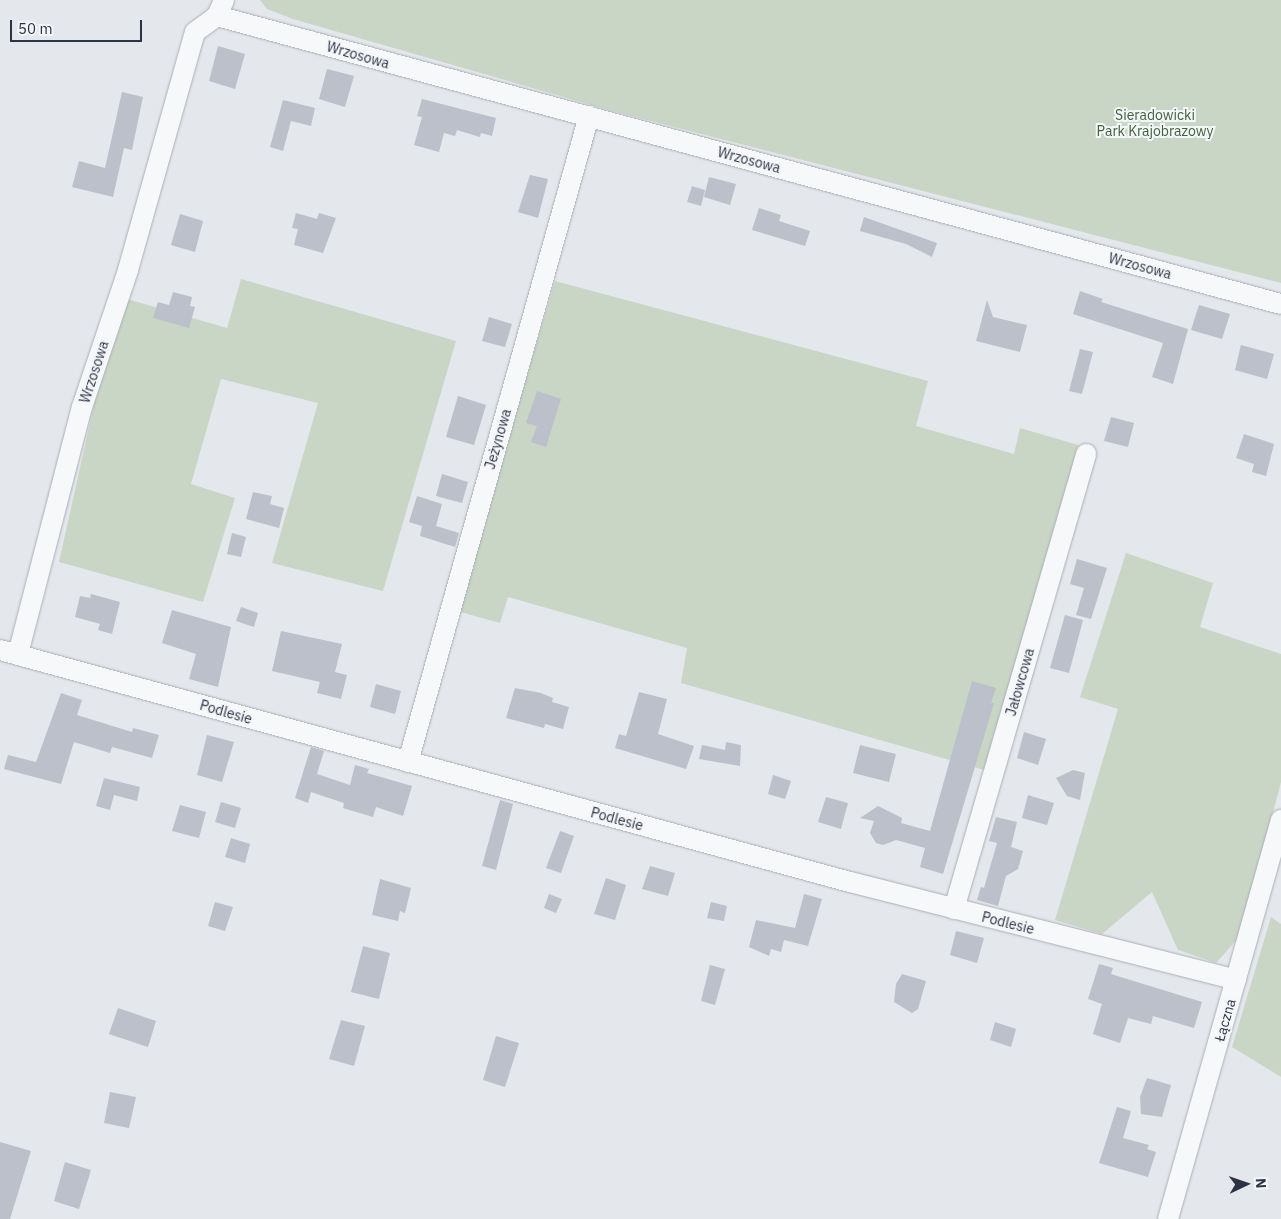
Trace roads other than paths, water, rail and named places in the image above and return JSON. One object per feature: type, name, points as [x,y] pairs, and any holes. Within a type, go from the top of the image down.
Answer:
[{"type":"street","name":"Wrzosowa","points":[[9,652],[82,407],[128,270],[196,32],[220,8],[589,116],[1281,304]]},
{"type":"street","name":"Jeżynowa","points":[[408,762],[589,116]]},
{"type":"street","name":"Jałowcowa","points":[[954,909],[1086,454]]},
{"type":"street","name":"Podlesie","points":[[9,652],[954,909],[1236,980]]},
{"type":"street","name":"Łączna","points":[[1168,1219],[1281,820]]},
{"type":"park label","name":"Sieradowicki Park Krajobrazowy","points":[[1155,124]]}]
